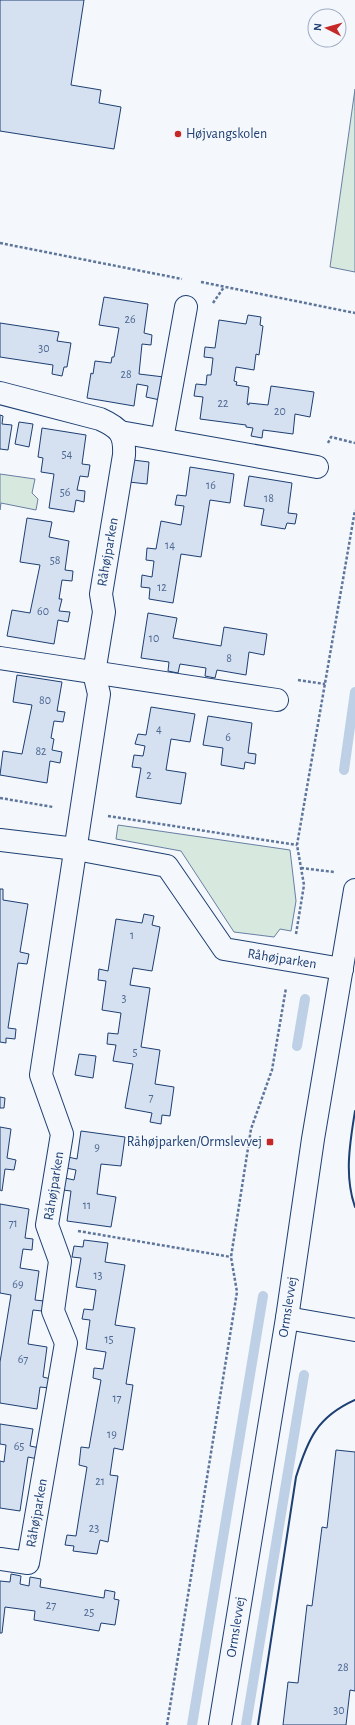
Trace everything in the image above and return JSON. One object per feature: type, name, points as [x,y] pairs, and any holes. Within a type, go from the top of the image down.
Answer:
[{"type":"street","points":[[162,439],[186,307]]},
{"type":"street","points":[[0,393],[100,419],[111,424],[120,432],[317,467]]},
{"type":"street","name":"Råhøjparken","points":[[0,1559],[28,1564],[66,1343],[53,1311],[60,1261],[47,1225],[62,1134],[41,1075],[99,694],[94,673],[104,612],[101,594],[124,455],[125,440],[120,432]]},
{"type":"street","points":[[0,658],[277,700]]},
{"type":"street","name":"Råhøjparken","points":[[0,840],[76,849],[167,866],[224,949],[342,969]]},
{"type":"street","name":"Ormslevvej","points":[[220,1725],[287,1318],[313,1140],[342,969],[348,882]]},
{"type":"street","points":[[287,1318],[355,1330]]},
{"type":"path","points":[[0,243],[186,279]]},
{"type":"path","points":[[193,281],[355,313]]},
{"type":"path","points":[[167,1725],[237,1292],[231,1258],[251,1129],[272,1070],[304,885],[297,845],[355,510]]},
{"type":"path","points":[[0,798],[297,845]]},
{"type":"path","points":[[301,868],[348,882]]},
{"type":"path","points":[[47,1225],[231,1258]]},
{"type":"shaded area","points":[[355,89],[355,272],[330,267]]},
{"type":"shaded area","points":[[0,474],[35,479],[32,493],[38,499],[36,510],[1,503],[0,510]]},
{"type":"shaded area","points":[[118,825],[290,850],[296,901],[291,931],[280,929],[274,937],[234,932],[181,851],[116,839]]},
{"type":"building","points":[[0,0],[84,0],[71,85],[101,90],[99,103],[121,107],[114,149],[0,131]]},
{"type":"building","points":[[104,297],[148,304],[144,333],[152,335],[151,345],[142,344],[139,374],[164,377],[160,400],[146,397],[148,386],[137,384],[134,406],[87,398],[91,373],[93,374],[95,361],[111,363],[112,357],[114,357],[119,328],[99,325]]},
{"type":"building","points":[[248,315],[261,317],[260,325],[263,326],[259,355],[256,354],[254,370],[236,367],[234,381],[237,382],[236,385],[249,387],[247,404],[249,405],[249,403],[268,405],[271,386],[314,392],[310,417],[295,414],[293,434],[263,430],[262,438],[251,436],[253,428],[246,427],[246,425],[200,419],[203,397],[194,396],[196,384],[206,385],[207,375],[211,375],[213,358],[204,357],[205,347],[215,348],[219,320],[246,324]]},
{"type":"building","points":[[0,323],[59,332],[57,341],[71,343],[67,367],[64,367],[62,376],[52,374],[53,365],[0,357]]},
{"type":"building","points":[[0,415],[3,416],[2,424],[12,425],[8,450],[0,449]]},
{"type":"building","points":[[19,422],[33,424],[29,447],[15,444]]},
{"type":"building","points":[[42,428],[86,435],[82,464],[90,465],[88,477],[80,476],[77,490],[85,491],[84,502],[76,500],[74,512],[49,508],[54,474],[41,472],[43,458],[38,457]]},
{"type":"building","points":[[133,460],[149,462],[147,484],[129,482]]},
{"type":"building","points":[[190,467],[234,474],[230,503],[210,500],[201,557],[181,554],[173,603],[149,599],[150,588],[141,587],[142,575],[152,577],[154,561],[146,560],[147,548],[156,549],[161,521],[181,525],[184,506],[175,505],[177,495],[186,496]]},
{"type":"building","points":[[249,476],[292,483],[288,513],[297,514],[295,524],[287,523],[285,529],[261,525],[264,509],[244,506]]},
{"type":"building","points":[[27,518],[52,522],[49,537],[69,541],[65,570],[73,571],[72,581],[62,580],[59,599],[62,599],[59,611],[70,612],[68,622],[58,620],[54,644],[7,636],[12,610],[30,613],[40,565],[20,562]]},
{"type":"building","points":[[148,613],[177,618],[173,638],[221,646],[224,627],[267,634],[264,655],[249,652],[246,675],[217,670],[215,678],[205,676],[206,668],[180,664],[178,673],[168,671],[169,662],[141,658]]},
{"type":"building","points":[[17,675],[62,682],[57,711],[65,712],[63,722],[54,721],[51,738],[54,739],[52,750],[62,752],[60,763],[50,761],[47,783],[0,775],[3,751],[22,754],[32,705],[13,702]]},
{"type":"building","points":[[151,707],[195,714],[190,742],[171,739],[166,770],[186,773],[181,804],[136,797],[141,768],[132,767],[134,755],[143,756],[145,746],[135,744],[138,734],[146,735]]},
{"type":"building","points":[[208,716],[252,723],[248,753],[256,754],[255,764],[245,762],[244,769],[221,765],[223,748],[203,745]]},
{"type":"building","points":[[0,889],[3,889],[3,900],[28,904],[20,952],[29,954],[27,964],[18,963],[8,1028],[16,1029],[15,1039],[6,1038],[6,1043],[0,1042]]},
{"type":"building","points":[[144,914],[154,916],[152,925],[160,927],[152,971],[133,968],[130,985],[150,988],[141,1047],[160,1050],[155,1084],[174,1087],[170,1116],[162,1115],[161,1124],[150,1122],[152,1113],[125,1108],[133,1064],[113,1061],[116,1045],[107,1044],[108,1033],[118,1034],[121,1013],[102,1010],[106,981],[98,980],[99,969],[108,971],[116,919],[142,923]]},
{"type":"building","points":[[79,1054],[96,1056],[93,1078],[75,1075]]},
{"type":"building","points":[[0,1097],[5,1098],[4,1108],[0,1108]]},
{"type":"building","points":[[0,1127],[11,1129],[7,1158],[16,1160],[14,1170],[5,1169],[2,1191],[0,1190]]},
{"type":"building","points":[[81,1131],[125,1137],[121,1166],[101,1164],[97,1194],[116,1197],[111,1227],[67,1221],[71,1191],[63,1190],[65,1178],[74,1180],[76,1170],[66,1168],[68,1157],[77,1159]]},
{"type":"building","points":[[0,1204],[29,1209],[25,1238],[33,1239],[32,1250],[23,1249],[20,1268],[39,1271],[35,1300],[44,1301],[42,1311],[33,1310],[28,1344],[47,1347],[43,1377],[51,1379],[49,1388],[40,1387],[37,1409],[0,1403],[0,1362],[11,1295],[0,1293]]},
{"type":"building","points":[[84,1240],[108,1243],[105,1262],[125,1265],[115,1325],[135,1328],[126,1384],[133,1385],[123,1450],[114,1448],[110,1475],[118,1476],[108,1542],[100,1540],[97,1554],[73,1551],[74,1546],[65,1545],[67,1535],[76,1536],[87,1467],[79,1465],[81,1447],[89,1448],[101,1380],[93,1378],[94,1368],[103,1369],[106,1352],[86,1349],[90,1320],[82,1319],[84,1309],[93,1310],[96,1290],[76,1287],[81,1258],[72,1257],[74,1246],[83,1247]]},
{"type":"building","points":[[0,1424],[33,1429],[30,1446],[40,1448],[38,1459],[28,1457],[20,1511],[0,1508],[0,1461],[4,1462],[6,1445],[0,1444]]},
{"type":"building","points":[[336,1450],[355,1452],[355,1691],[350,1690],[346,1725],[283,1725],[288,1682],[298,1683],[307,1605],[312,1606],[322,1527],[327,1528]]},
{"type":"building","points":[[11,1574],[21,1576],[20,1584],[29,1586],[30,1577],[41,1579],[40,1587],[104,1598],[105,1590],[115,1592],[114,1599],[119,1600],[115,1625],[101,1623],[99,1631],[34,1620],[35,1611],[5,1607],[2,1633],[0,1633],[0,1581],[10,1582]]},
{"type":"waterway","points":[[344,770],[355,692]]},
{"type":"waterway","points":[[297,1046],[305,999]]},
{"type":"waterway","points":[[192,1725],[263,1296]]},
{"type":"waterway","points":[[246,1725],[304,1375]]},
{"type":"wall","points":[[355,1111],[349,1159],[350,1183],[355,1207]]},
{"type":"wall","points":[[258,1725],[296,1477],[305,1451],[316,1431],[331,1414],[355,1400]]},
{"type":"place","name":"Højvangskolen","points":[[178,134]]},
{"type":"place","name":"Råhøjparken/Ormslevvej","points":[[270,1142]]}]
